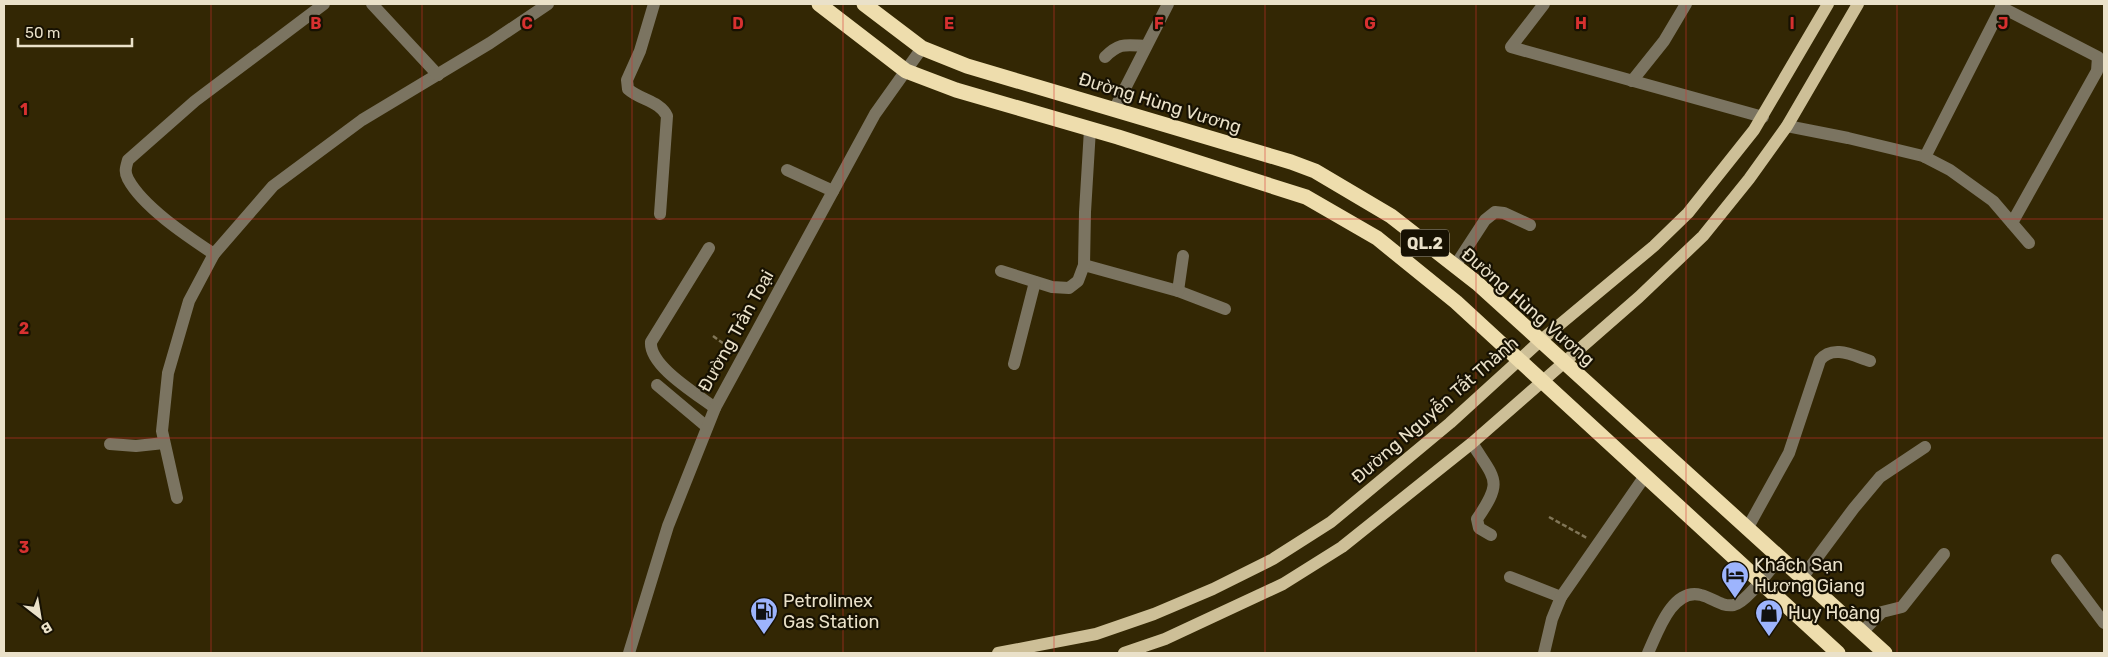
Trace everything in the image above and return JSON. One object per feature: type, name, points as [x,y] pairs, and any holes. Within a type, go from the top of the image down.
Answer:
[{"type":"highway","name":"QL.2","points":[[819,4],[906,71],[956,90],[1090,129],[1306,196],[1376,238],[1456,302],[1838,653]]},
{"type":"highway","name":"Đường Hùng Vương","points":[[864,4],[922,48],[968,66],[1115,108],[1291,162],[1315,172],[1391,216],[1477,283],[1885,653]]},
{"type":"main road","name":"Đường Nguyễn Tất Thành","points":[[998,653],[1096,634],[1154,614],[1213,589],[1273,559],[1331,522],[1450,423],[1540,341],[1654,246],[1688,212],[1763,117],[1828,4]]},
{"type":"main road","points":[[1124,653],[1174,635],[1283,584],[1342,547],[1472,442],[1564,363],[1675,264],[1703,236],[1787,126],[1858,4]]},
{"type":"street","points":[[214,254],[175,227],[144,198],[127,178],[125,169],[128,160],[195,101],[324,4]]},
{"type":"street","points":[[372,4],[438,75]]},
{"type":"street","points":[[177,498],[162,431],[168,373],[188,300],[214,254],[273,186],[362,120],[438,75],[548,4]]},
{"type":"street","points":[[654,4],[640,51],[627,80],[628,89],[633,94],[660,107],[667,116],[660,214]]},
{"type":"street","points":[[1115,108],[1168,4]]},
{"type":"street","points":[[1544,4],[1511,47],[1763,117]]},
{"type":"street","points":[[1632,81],[1664,41],[1686,4]]},
{"type":"street","points":[[1925,157],[2002,5],[2098,57],[2097,71],[2012,223]]},
{"type":"street","points":[[1105,57],[1114,48],[1122,45],[1146,46]]},
{"type":"street","name":"Đường Trần Toại","points":[[629,653],[668,526],[715,408],[875,114],[922,48]]},
{"type":"street","points":[[1787,126],[1848,138],[1925,157],[1950,170],[1993,201],[2029,243]]},
{"type":"street","points":[[1002,272],[1052,287],[1069,288],[1078,281],[1084,265],[1084,212],[1090,129]]},
{"type":"street","points":[[787,170],[832,191]]},
{"type":"street","points":[[1455,266],[1485,220],[1496,212],[1504,213],[1530,225]]},
{"type":"street","points":[[709,248],[651,342],[651,348],[652,353],[663,368],[715,408]]},
{"type":"street","points":[[1178,291],[1183,256]]},
{"type":"street","points":[[1084,265],[1178,291],[1225,309]]},
{"type":"street","points":[[1014,364],[1035,282]]},
{"type":"street","points":[[1747,529],[1789,453],[1820,360],[1825,353],[1837,351],[1870,361]]},
{"type":"street","points":[[656,385],[706,427]]},
{"type":"street","points":[[1472,442],[1495,482],[1494,492],[1476,519],[1479,528],[1491,535]]},
{"type":"street","points":[[110,444],[136,446],[164,443]]},
{"type":"street","points":[[1802,578],[1854,508],[1880,477],[1925,447]]},
{"type":"street","points":[[1544,653],[1552,619],[1561,597],[1645,476]]},
{"type":"street","points":[[1862,632],[1882,612],[1902,606],[1944,554]]},
{"type":"street","points":[[1648,653],[1665,615],[1676,602],[1687,596],[1700,594],[1722,604],[1735,605],[1745,598],[1780,558]]},
{"type":"street","points":[[2057,560],[2104,623]]},
{"type":"street","points":[[1510,577],[1561,597]]},
{"type":"path","points":[[713,336],[742,357]]},
{"type":"path","points":[[1548,517],[1596,544]]},
{"type":"place","name":"Khách Sạn Hương Giang","points":[[1735,599]]},
{"type":"place","name":"Petrolimex Gas Station","points":[[764,635]]},
{"type":"place","name":"Huy Hoàng","points":[[1769,637]]}]
